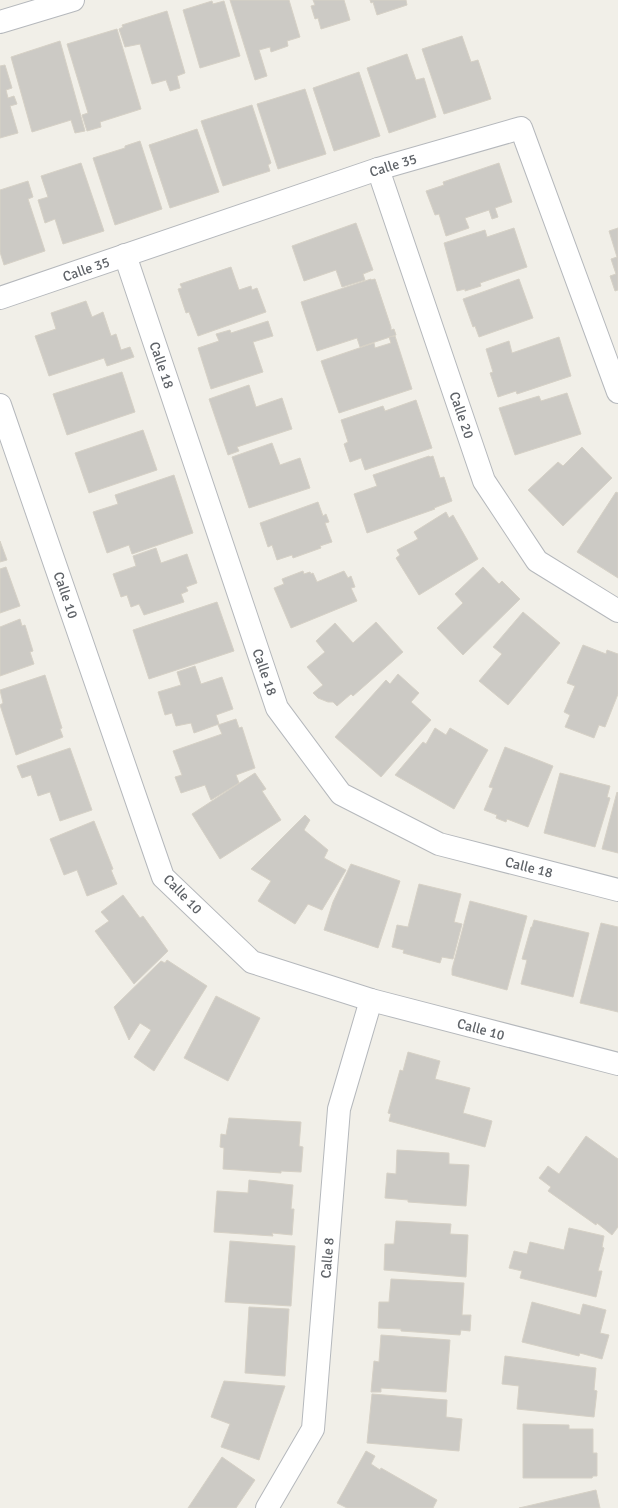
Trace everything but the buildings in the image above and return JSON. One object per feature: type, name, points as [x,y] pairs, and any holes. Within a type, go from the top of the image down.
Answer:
[{"type":"street","points":[[0,22],[73,0]]},
{"type":"street","name":"Calle 35","points":[[0,298],[378,169],[521,128],[618,392]]},
{"type":"street","name":"Calle 20","points":[[378,169],[484,480],[537,561],[618,611]]},
{"type":"street","name":"Calle 18","points":[[125,255],[277,708],[341,794],[439,844],[618,890]]},
{"type":"street","name":"Calle 10","points":[[0,405],[163,876],[252,962],[372,1000],[618,1064]]},
{"type":"street","name":"Calle 8","points":[[267,1508],[313,1429],[339,1109],[372,1000]]}]
